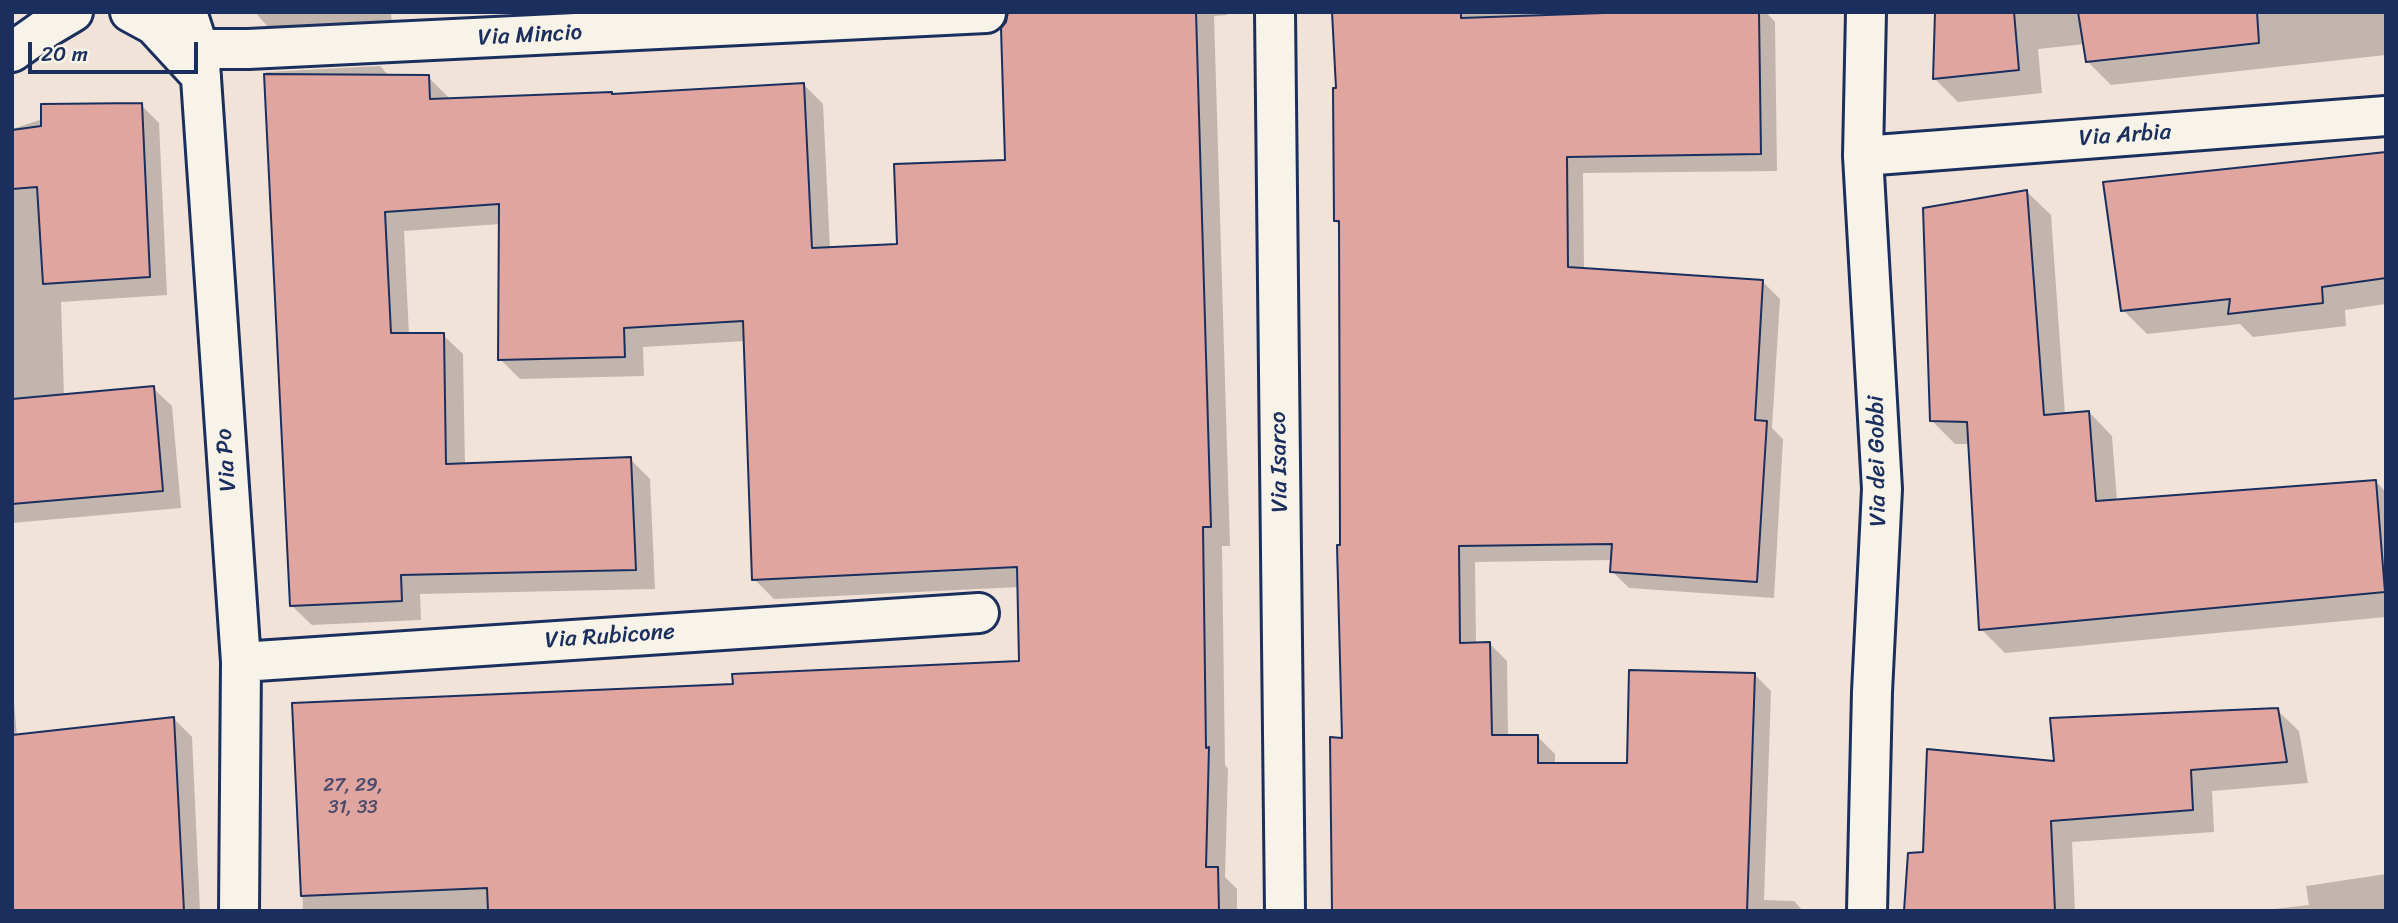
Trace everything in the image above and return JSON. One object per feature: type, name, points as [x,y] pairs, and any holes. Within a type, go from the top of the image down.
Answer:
[{"type":"street","points":[[12,52],[72,12]]},
{"type":"street","points":[[130,12],[154,25],[200,62]]},
{"type":"street","name":"Via Po","points":[[187,12],[200,62],[241,662],[239,911]]},
{"type":"street","name":"Via Isarco","points":[[1275,12],[1284,911]]},
{"type":"street","name":"Via dei Gobbi","points":[[1866,12],[1864,156],[1882,489],[1872,692],[1867,911]]},
{"type":"street","name":"Via Mincio","points":[[200,62],[248,49],[986,13]]},
{"type":"street","name":"Via Arbia","points":[[1864,156],[2386,116]]},
{"type":"street","name":"Via Rubicone","points":[[241,662],[979,612]]},
{"type":"building","points":[[1008,12],[1196,12],[1211,527],[1203,527],[1206,748],[1209,747],[1206,867],[1218,867],[1219,911],[488,911],[487,888],[301,896],[292,703],[733,684],[732,674],[1019,661],[1017,567],[752,580],[743,321],[624,328],[625,357],[498,360],[499,204],[385,212],[391,333],[444,333],[446,464],[631,457],[636,570],[401,575],[402,601],[290,606],[264,74],[429,75],[430,99],[612,94],[804,83],[812,248],[897,244],[894,164],[1005,160],[1001,28],[1006,22]]},
{"type":"building","points":[[1332,12],[1461,12],[1461,18],[1633,12],[1759,12],[1761,154],[1567,157],[1568,267],[1763,280],[1755,420],[1767,421],[1757,582],[1610,572],[1612,544],[1459,546],[1460,643],[1490,642],[1492,735],[1538,735],[1538,763],[1627,763],[1629,670],[1755,673],[1747,911],[1332,911],[1330,737],[1342,738],[1337,545],[1340,545],[1339,221],[1334,221],[1333,88],[1336,88]]},
{"type":"building","points":[[1935,12],[2014,12],[2019,70],[1933,79]]},
{"type":"building","points":[[2078,12],[2257,12],[2259,43],[2086,62]]},
{"type":"building","points":[[142,103],[150,277],[43,284],[37,187],[12,189],[12,130],[41,126],[41,104]]},
{"type":"building","points":[[2386,152],[2386,278],[2322,287],[2323,303],[2228,314],[2230,299],[2121,311],[2103,182]]},
{"type":"building","points":[[2027,190],[2044,415],[2089,411],[2096,501],[2376,480],[2385,592],[1979,630],[1967,422],[1930,421],[1923,208]]},
{"type":"building","points":[[154,386],[163,491],[12,504],[12,399]]},
{"type":"building","points":[[2278,708],[2287,762],[2191,770],[2193,810],[2051,821],[2055,911],[1904,911],[1908,853],[1923,852],[1927,749],[2054,761],[2050,718]]},
{"type":"building","points":[[174,717],[184,911],[12,911],[12,735]]}]
